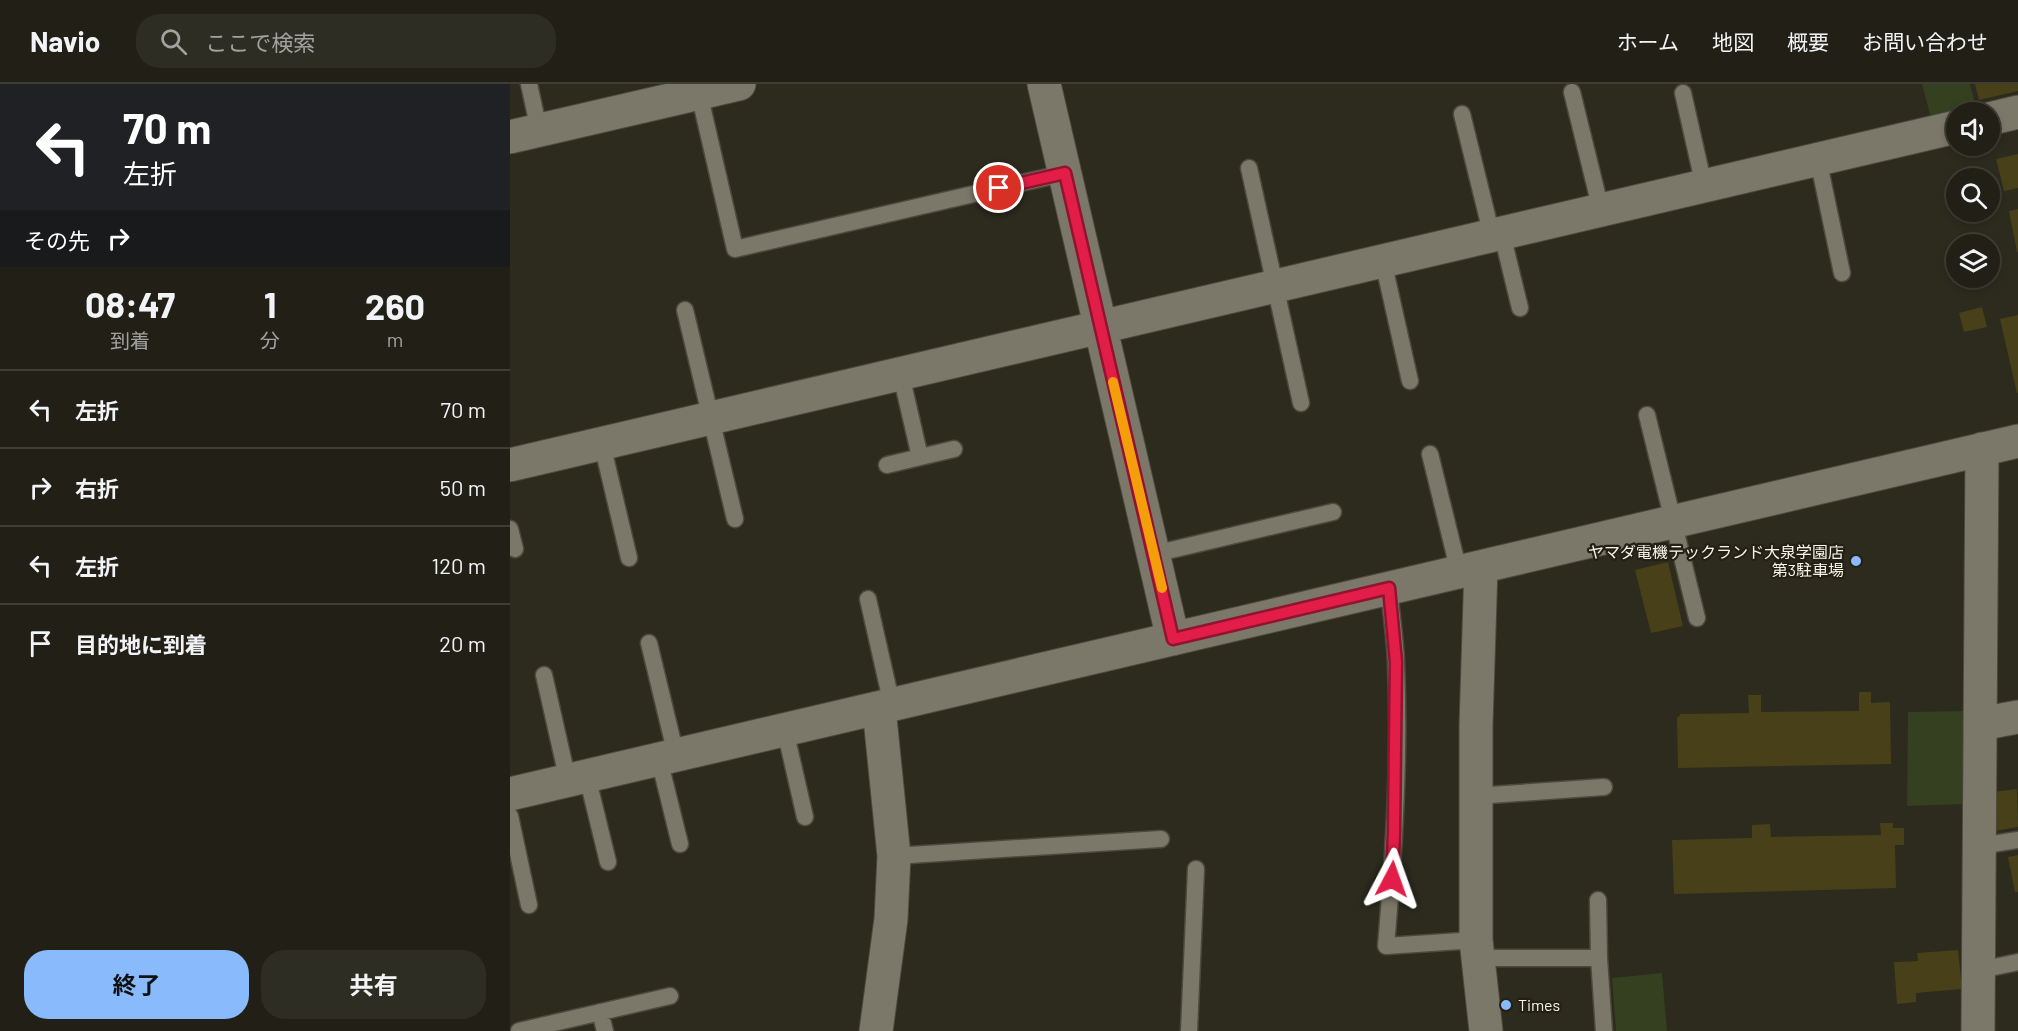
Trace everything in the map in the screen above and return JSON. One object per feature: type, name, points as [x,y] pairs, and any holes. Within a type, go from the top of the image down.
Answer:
[{"type":"street","points":[[525,134],[739,84]]},
{"type":"street","points":[[1044,84],[1173,639]]},
{"type":"street","points":[[2000,116],[2018,112]]},
{"type":"street","points":[[510,465],[1946,129]]},
{"type":"street","points":[[510,794],[2018,441]]},
{"type":"street","points":[[1978,1031],[1982,449]]},
{"type":"street","points":[[1470,569],[1476,725],[1477,948],[1486,1031]]},
{"type":"street","points":[[876,1031],[891,919],[894,855],[886,706]]},
{"type":"street","points":[[1980,724],[2018,717]]},
{"type":"lane","points":[[525,134],[529,84]]},
{"type":"lane","points":[[1572,92],[1601,210]]},
{"type":"lane","points":[[699,93],[735,249],[1065,173]]},
{"type":"lane","points":[[1683,93],[1704,186]]},
{"type":"lane","points":[[1462,114],[1520,308]]},
{"type":"lane","points":[[1818,159],[1842,273]]},
{"type":"lane","points":[[1248,168],[1301,403]]},
{"type":"lane","points":[[1383,261],[1410,381]]},
{"type":"lane","points":[[685,310],[735,519]]},
{"type":"lane","points":[[901,375],[920,457]]},
{"type":"lane","points":[[1647,415],[1696,618]]},
{"type":"lane","points":[[602,444],[629,558]]},
{"type":"lane","points":[[887,465],[954,449]]},
{"type":"lane","points":[[1430,454],[1470,569]]},
{"type":"lane","points":[[1154,554],[1333,512]]},
{"type":"lane","points":[[510,529],[515,549]]},
{"type":"lane","points":[[1389,588],[1396,662],[1396,742],[1394,856],[1386,946],[1477,948],[1599,958]]},
{"type":"lane","points":[[868,599],[886,706]]},
{"type":"lane","points":[[649,643],[680,844]]},
{"type":"lane","points":[[544,675],[608,862]]},
{"type":"lane","points":[[784,730],[805,817]]},
{"type":"lane","points":[[1476,796],[1604,787]]},
{"type":"lane","points":[[510,816],[529,905]]},
{"type":"lane","points":[[894,855],[1161,839]]},
{"type":"lane","points":[[1980,846],[2018,840]]},
{"type":"lane","points":[[1189,1031],[1196,869]]},
{"type":"lane","points":[[1598,900],[1604,1031]]},
{"type":"lane","points":[[1980,970],[2018,963]]},
{"type":"lane","points":[[519,1031],[670,996]]},
{"type":"lane","points":[[600,1012],[605,1031]]},
{"type":"green space","points":[[1922,84],[1970,84],[1975,102],[1946,102],[1946,114],[1931,118]]},
{"type":"green space","points":[[1964,711],[1964,804],[1907,806],[1908,712]]},
{"type":"green space","points":[[1662,973],[1667,1031],[1616,1031],[1612,978]]},
{"type":"building","points":[[1975,84],[2018,84],[2018,91],[1979,100]]},
{"type":"building","points":[[2018,154],[2018,188],[2004,191],[1996,159]]},
{"type":"building","points":[[2018,209],[2018,252],[2017,252],[2009,211]]},
{"type":"building","points":[[1982,307],[1987,327],[1964,332],[1959,313]]},
{"type":"building","points":[[2018,315],[2018,393],[2017,393],[2000,319]]},
{"type":"building","points":[[1668,562],[1683,626],[1651,633],[1635,570]]},
{"type":"building","points":[[1859,692],[1871,692],[1871,703],[1890,702],[1891,764],[1678,768],[1677,718],[1681,714],[1749,713],[1748,695],[1761,695],[1761,712],[1859,711]]},
{"type":"building","points":[[2017,789],[2018,827],[1994,831],[1993,792]]},
{"type":"building","points":[[1880,823],[1893,823],[1893,828],[1904,828],[1904,845],[1895,845],[1896,888],[1674,894],[1672,840],[1752,838],[1752,825],[1770,824],[1771,837],[1881,835]]},
{"type":"building","points":[[2018,855],[2018,892],[2015,892],[2008,857]]},
{"type":"building","points":[[1958,950],[1962,989],[1916,993],[1916,1002],[1897,1004],[1894,962],[1918,961],[1917,953]]},
{"type":"slow traffic","points":[[1113,382],[1162,588]]},
{"type":"place","name":"ヤマダ電機テックランド大泉学園店 第3駐車場","points":[[1856,561]]},
{"type":"place","name":"Times","points":[[1506,1005]]},
{"type":"route","points":[[999,188],[1065,173],[1173,639],[1389,588],[1396,662],[1392,879]]}]
